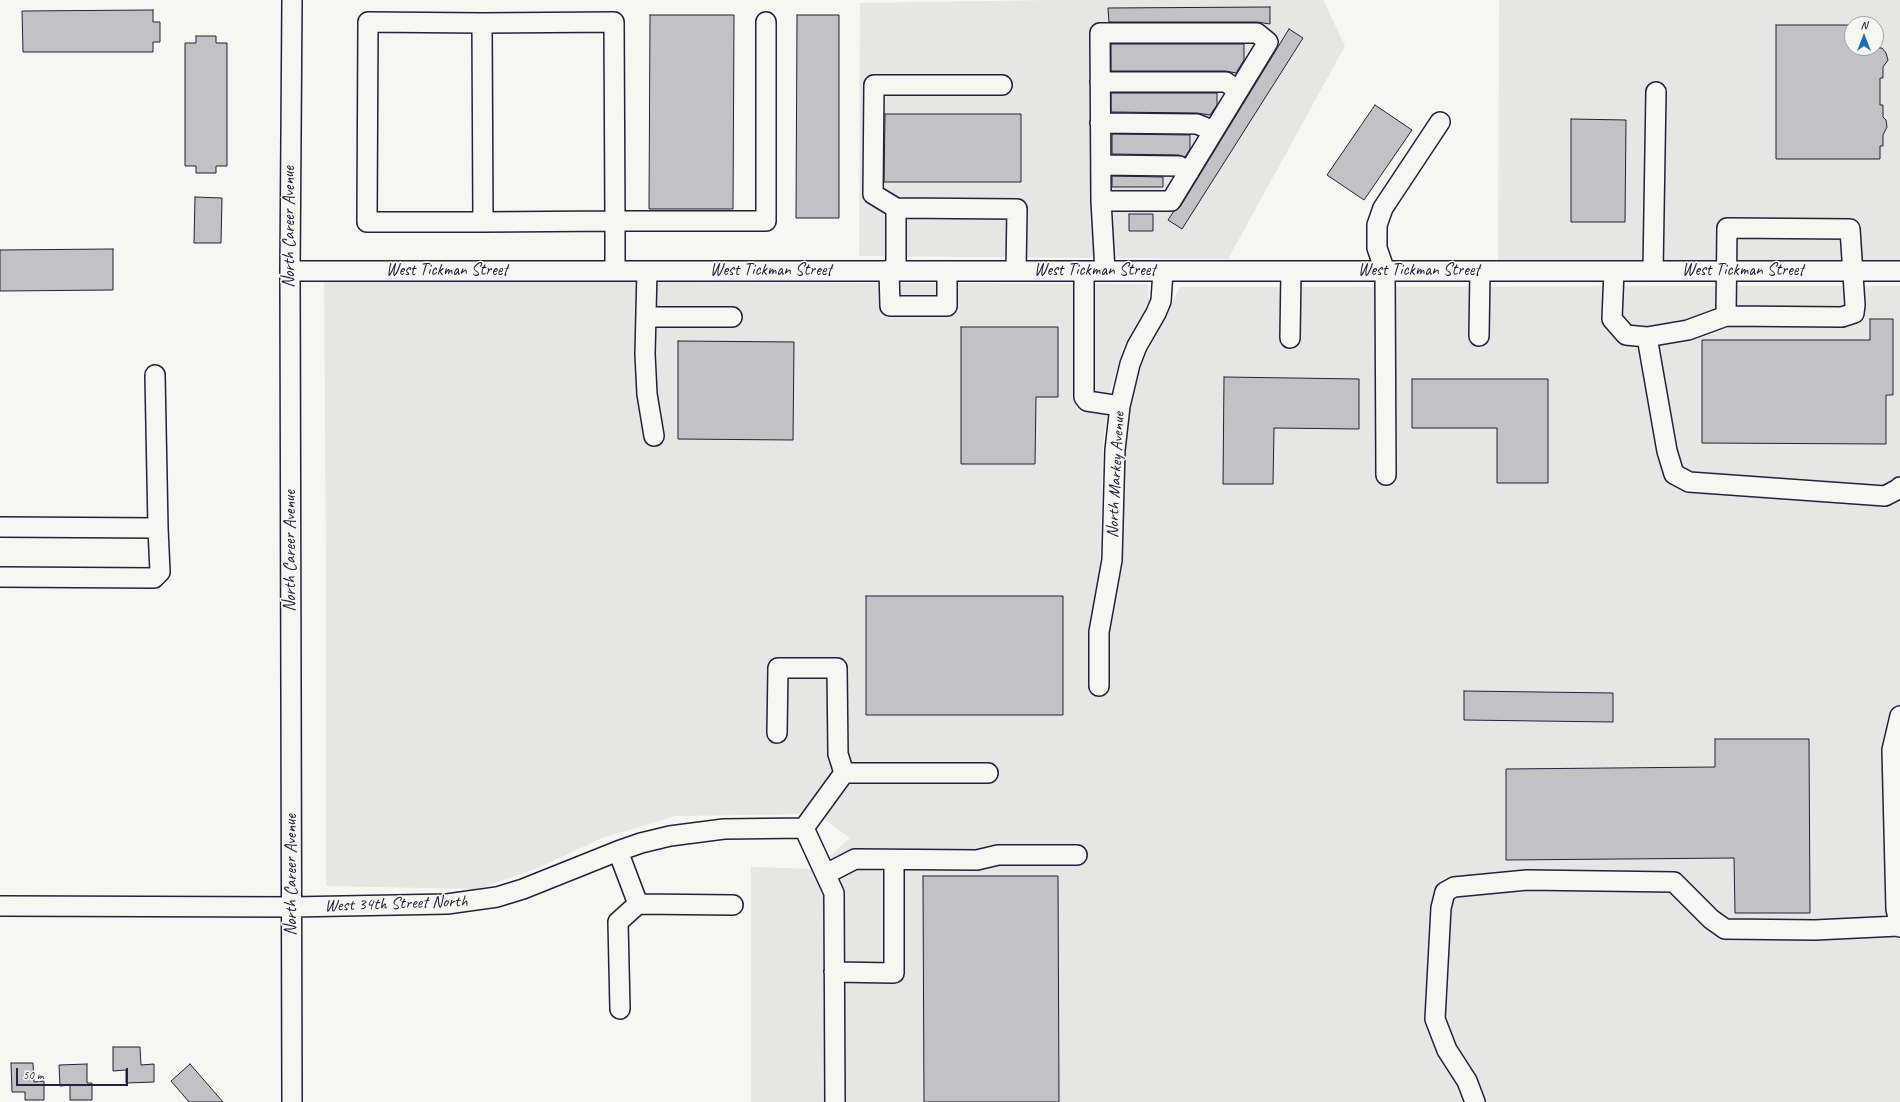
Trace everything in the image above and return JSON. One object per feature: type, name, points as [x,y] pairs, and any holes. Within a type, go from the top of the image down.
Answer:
[{"type":"street","name":"North Career Avenue","points":[[292,0],[290,271],[292,1102]]},
{"type":"street","points":[[614,271],[615,222],[614,22],[368,22],[367,222],[615,222],[766,221],[766,22]]},
{"type":"street","points":[[482,23],[483,222]]},
{"type":"street","points":[[1101,200],[1171,200],[1268,42],[1257,34],[1100,33],[1101,200],[1105,271]]},
{"type":"street","points":[[1100,82],[1226,82],[1238,91]]},
{"type":"street","points":[[1002,85],[874,84],[873,194],[896,208],[1017,208],[1016,270]]},
{"type":"street","points":[[1653,271],[1656,92]]},
{"type":"street","points":[[1386,476],[1385,271],[1377,248],[1377,225],[1383,208],[1440,122]]},
{"type":"street","points":[[1100,123],[1197,124],[1214,131]]},
{"type":"street","points":[[1101,165],[1179,166],[1189,172]]},
{"type":"street","points":[[896,208],[890,306],[947,306],[946,270]]},
{"type":"street","points":[[1614,271],[1612,319],[1626,335],[1647,337],[1688,330],[1726,316],[1842,317],[1854,313],[1855,305],[1854,271],[1850,229],[1727,228],[1726,316]]},
{"type":"street","name":"West Tickman Street","points":[[290,271],[1016,270],[1900,272]]},
{"type":"street","points":[[648,271],[645,354],[647,394],[654,436]]},
{"type":"street","points":[[1084,271],[1084,397],[1087,401],[1120,406]]},
{"type":"street","name":"North Markey Avenue","points":[[1099,686],[1099,632],[1112,560],[1115,450],[1120,406],[1130,364],[1137,346],[1156,313],[1161,301],[1163,271]]},
{"type":"street","points":[[1290,338],[1291,271]]},
{"type":"street","points":[[1479,336],[1480,271]]},
{"type":"street","points":[[646,317],[732,317]]},
{"type":"street","points":[[1647,337],[1667,451],[1674,474],[1689,482],[1885,496],[1898,489],[1900,486]]},
{"type":"street","points":[[0,577],[154,578],[160,572],[155,375]]},
{"type":"street","points":[[0,527],[158,528]]},
{"type":"street","points":[[777,733],[778,668],[837,668],[838,754],[844,772]]},
{"type":"street","points":[[1475,1102],[1467,1081],[1446,1050],[1435,1019],[1441,908],[1445,892],[1454,887],[1527,880],[1674,882],[1711,919],[1725,929],[1815,930],[1899,927],[1896,910],[1892,750],[1900,716]]},
{"type":"street","points":[[844,772],[988,773]]},
{"type":"street","points":[[835,1102],[834,893],[804,828],[844,772]]},
{"type":"street","name":"West 34th Street North","points":[[0,906],[292,907],[418,905],[470,902],[523,889],[618,851],[656,839],[698,831],[748,828],[804,828]]},
{"type":"street","points":[[618,851],[638,904]]},
{"type":"street","points":[[826,874],[855,859],[977,860],[998,856],[1077,855]]},
{"type":"street","points":[[834,972],[894,973],[894,860]]},
{"type":"street","points":[[620,1009],[618,922],[638,904],[734,904]]},
{"type":"shaded area","points":[[1053,0],[1323,0],[1345,46],[1228,259],[859,256],[860,3]]},
{"type":"shaded area","points":[[1499,0],[1900,0],[1900,261],[1498,261]]},
{"type":"shaded area","points":[[324,281],[1148,284],[1149,302],[1122,350],[1110,393],[1103,443],[1100,564],[1122,566],[1126,409],[1139,370],[1180,287],[1900,286],[1900,1102],[751,1102],[751,867],[815,869],[850,838],[817,814],[676,816],[602,838],[538,868],[477,889],[326,886]]},
{"type":"building","points":[[1270,7],[1270,24],[1257,22],[1109,22],[1108,8]]},
{"type":"building","points":[[153,10],[153,22],[160,22],[160,42],[153,42],[153,52],[23,52],[22,11]]},
{"type":"building","points":[[650,15],[734,15],[733,209],[649,209]]},
{"type":"building","points":[[797,15],[839,15],[839,218],[796,218]]},
{"type":"building","points":[[1776,25],[1844,25],[1844,56],[1884,56],[1884,50],[1888,60],[1883,67],[1883,78],[1880,78],[1880,105],[1883,105],[1883,117],[1886,120],[1887,127],[1883,135],[1883,146],[1880,146],[1880,159],[1776,159]]},
{"type":"building","points":[[1289,29],[1303,38],[1182,229],[1168,220],[1174,211],[1180,207]]},
{"type":"building","points":[[196,36],[216,36],[216,43],[227,43],[227,166],[216,166],[216,173],[196,173],[196,166],[185,166],[185,43],[196,43]]},
{"type":"building","points":[[1111,44],[1244,44],[1244,60],[1236,73],[1226,71],[1111,71]]},
{"type":"building","points":[[1111,93],[1217,93],[1217,105],[1210,115],[1197,113],[1111,112]]},
{"type":"building","points":[[1375,105],[1412,130],[1364,200],[1327,175]]},
{"type":"building","points":[[885,114],[1021,114],[1021,182],[884,182]]},
{"type":"building","points":[[1571,119],[1626,120],[1625,222],[1571,222]]},
{"type":"building","points":[[1112,134],[1190,135],[1190,149],[1185,157],[1179,155],[1112,154]]},
{"type":"building","points":[[1112,176],[1163,177],[1163,187],[1112,187]]},
{"type":"building","points":[[195,197],[222,198],[221,243],[194,243]]},
{"type":"building","points":[[1129,214],[1153,214],[1153,231],[1129,231]]},
{"type":"building","points":[[113,249],[113,290],[0,291],[0,250]]},
{"type":"building","points":[[1870,319],[1893,319],[1893,395],[1886,395],[1886,444],[1702,443],[1702,340],[1870,340]]},
{"type":"building","points":[[961,327],[1058,327],[1058,397],[1036,397],[1035,464],[961,464]]},
{"type":"building","points":[[678,341],[794,342],[793,440],[678,439]]},
{"type":"building","points":[[1224,377],[1359,379],[1359,429],[1274,428],[1273,484],[1223,484]]},
{"type":"building","points":[[1412,379],[1548,379],[1548,483],[1497,483],[1497,428],[1412,428]]},
{"type":"building","points":[[866,596],[1063,596],[1063,715],[866,715]]},
{"type":"building","points":[[1464,691],[1613,693],[1613,722],[1464,720]]},
{"type":"building","points":[[1715,739],[1809,739],[1810,913],[1735,913],[1734,858],[1506,860],[1506,769],[1715,767]]},
{"type":"building","points":[[923,876],[1058,876],[1059,1102],[924,1102]]},
{"type":"building","points":[[113,1047],[140,1047],[141,1065],[154,1064],[154,1082],[126,1083],[126,1070],[113,1071]]},
{"type":"building","points":[[11,1063],[33,1063],[34,1082],[44,1081],[44,1100],[25,1100],[25,1092],[12,1092]]},
{"type":"building","points":[[87,1064],[87,1083],[92,1083],[92,1100],[70,1100],[70,1085],[60,1086],[59,1065]]},
{"type":"building","points":[[190,1064],[223,1102],[189,1102],[171,1081]]}]
